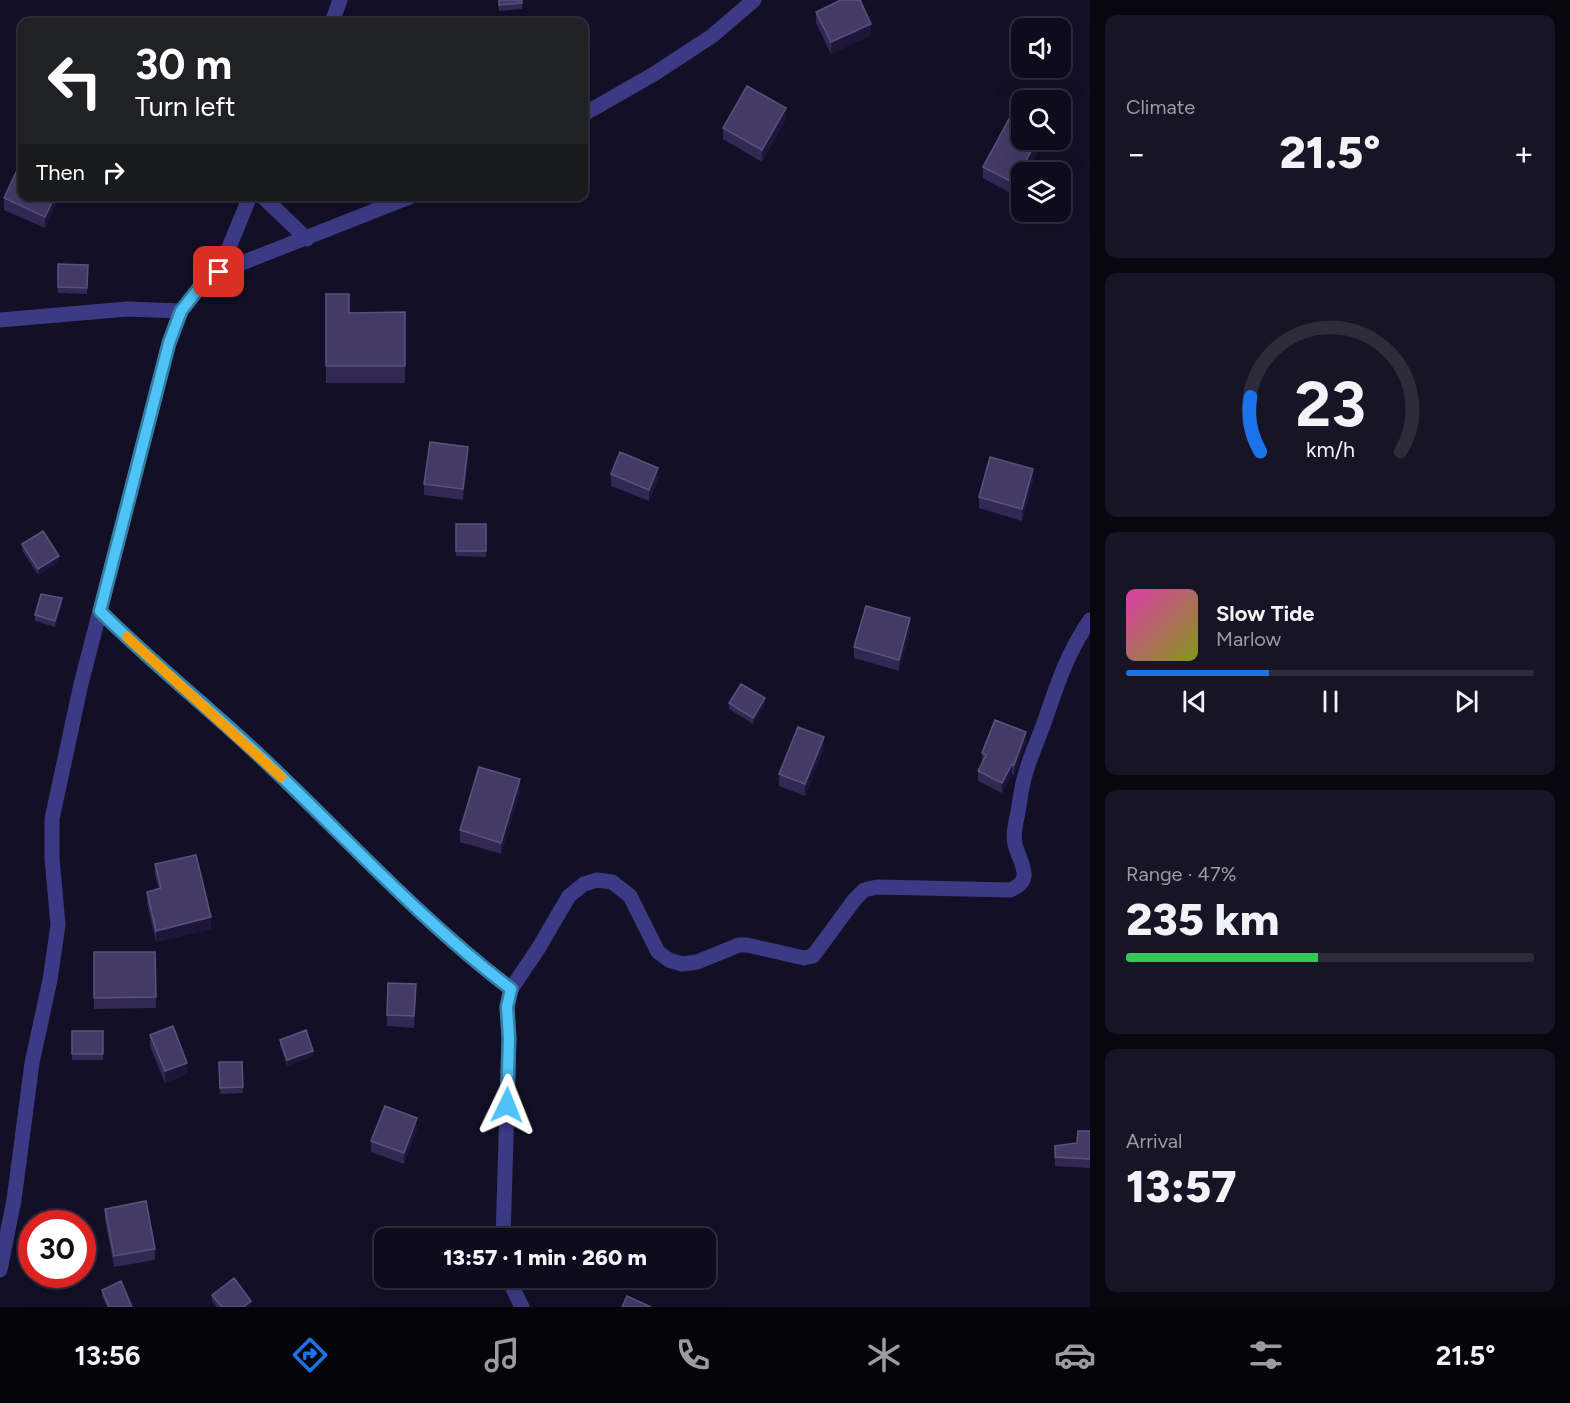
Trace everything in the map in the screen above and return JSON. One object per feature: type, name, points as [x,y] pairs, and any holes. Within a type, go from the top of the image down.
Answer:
[{"type":"street","points":[[333,18],[340,0]]},
{"type":"street","points":[[588,112],[654,74],[712,36],[754,0]]},
{"type":"street","points":[[219,272],[247,201]]},
{"type":"street","points":[[267,201],[307,238]]},
{"type":"street","points":[[0,1270],[14,1200],[32,1063],[50,980],[57,925],[52,858],[52,819],[81,684],[169,343],[181,311],[199,288],[219,272],[400,201]]},
{"type":"street","points":[[0,320],[127,309],[181,311]]},
{"type":"street","points":[[100,611],[262,758],[395,890],[511,989]]},
{"type":"street","points":[[502,1228],[509,1038],[507,1007],[511,989],[538,950],[569,896],[584,884],[597,880],[612,882],[630,896],[658,952],[669,960],[682,964],[697,962],[734,946],[747,945],[808,958],[818,950],[855,899],[864,890],[877,887],[1010,890],[1017,888],[1024,874],[1022,860],[1015,846],[1014,832],[1025,773],[1061,671],[1090,620]]},
{"type":"street","points":[[513,1288],[522,1307]]},
{"type":"building","points":[[499,0],[522,0],[522,3],[499,5]]},
{"type":"building","points":[[841,0],[860,0],[871,24],[831,42],[816,12]]},
{"type":"building","points":[[747,86],[786,108],[762,150],[723,128]]},
{"type":"building","points":[[1009,119],[1011,120],[1011,150],[1032,150],[1025,162],[1011,162],[1011,181],[983,167]]},
{"type":"building","points":[[18,168],[18,201],[53,201],[45,217],[4,198]]},
{"type":"building","points":[[58,264],[88,265],[87,288],[58,287]]},
{"type":"building","points":[[326,294],[349,294],[349,313],[405,312],[405,366],[326,366]]},
{"type":"building","points":[[430,442],[468,447],[463,489],[424,484]]},
{"type":"building","points":[[620,452],[658,468],[649,490],[611,474]]},
{"type":"building","points":[[990,457],[1033,469],[1022,509],[979,497]]},
{"type":"building","points":[[456,524],[486,524],[486,551],[456,551]]},
{"type":"building","points":[[43,531],[59,556],[38,569],[22,544]]},
{"type":"building","points":[[41,594],[62,598],[55,621],[35,615]]},
{"type":"building","points":[[866,606],[910,618],[899,660],[854,647]]},
{"type":"building","points":[[741,684],[765,698],[753,718],[729,703]]},
{"type":"building","points":[[995,720],[1026,732],[1014,765],[1012,764],[1002,783],[978,771],[986,755],[982,753]]},
{"type":"building","points":[[798,727],[824,737],[805,784],[779,774]]},
{"type":"building","points":[[479,767],[520,779],[501,843],[460,830]]},
{"type":"building","points":[[196,855],[211,917],[156,931],[147,892],[161,888],[155,864]]},
{"type":"building","points":[[94,952],[155,952],[156,997],[94,998]]},
{"type":"building","points":[[388,983],[416,984],[414,1016],[387,1015]]},
{"type":"building","points":[[173,1026],[187,1063],[165,1071],[150,1035]]},
{"type":"building","points":[[306,1030],[313,1051],[287,1060],[280,1040]]},
{"type":"building","points":[[72,1031],[103,1031],[103,1054],[72,1054]]},
{"type":"building","points":[[219,1062],[242,1062],[243,1087],[220,1088]]},
{"type":"building","points":[[385,1106],[417,1118],[404,1153],[371,1141]]},
{"type":"building","points":[[1078,1131],[1090,1131],[1090,1159],[1055,1157],[1055,1146],[1077,1143]]},
{"type":"building","points":[[146,1201],[155,1249],[114,1256],[105,1209]]},
{"type":"building","points":[[234,1278],[251,1301],[243,1307],[222,1307],[212,1295]]},
{"type":"building","points":[[121,1281],[132,1307],[109,1307],[102,1290]]},
{"type":"building","points":[[627,1296],[651,1307],[622,1307]]},
{"type":"slow traffic","points":[[127,637],[281,777]]},
{"type":"route","points":[[219,272],[199,288],[181,311],[169,343],[100,611],[262,758],[395,890],[511,989],[507,1007],[509,1038],[507,1105]]}]
